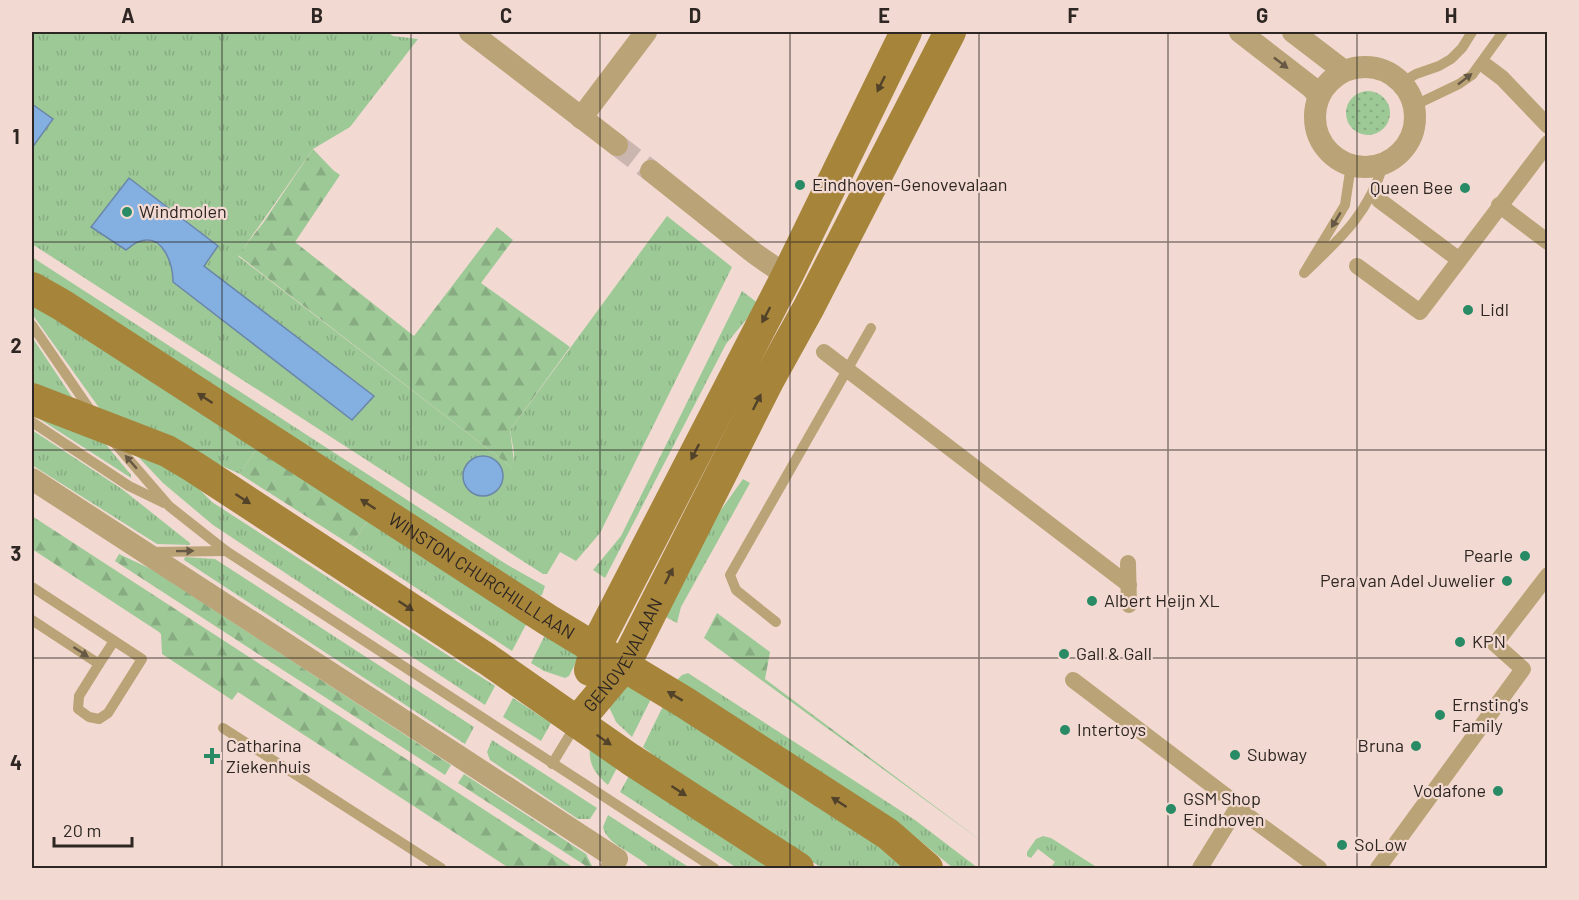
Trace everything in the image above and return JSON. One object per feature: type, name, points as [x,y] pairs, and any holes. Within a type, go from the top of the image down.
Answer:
[{"type":"main road","name":"GENOVEVALAAN","points":[[577,722],[595,648],[787,276],[906,32]]},
{"type":"main road","name":"GENOVEVALAAN","points":[[577,722],[624,666],[768,381],[809,307],[950,32]]},
{"type":"main road","name":"WINSTON CHURCHILLLAAN","points":[[32,288],[62,305],[548,620],[684,702],[888,834],[927,868]]},
{"type":"main road","points":[[32,399],[167,451],[194,467],[487,659],[630,759],[798,868]]},
{"type":"street","points":[[470,32],[617,145]]},
{"type":"street","points":[[581,118],[646,32]]},
{"type":"street","points":[[1240,32],[1311,87],[1319,96]]},
{"type":"street","points":[[1293,32],[1344,72]]},
{"type":"street","points":[[1486,66],[1502,78],[1548,126]]},
{"type":"street","points":[[1368,67],[1380,69],[1401,83],[1409,94],[1414,120],[1409,140],[1397,155],[1384,163],[1374,166],[1351,165],[1338,159],[1327,150],[1319,138],[1316,110],[1319,96],[1334,78],[1344,72],[1368,67]]},
{"type":"street","points":[[1357,266],[1420,312],[1548,143]]},
{"type":"street","points":[[651,171],[787,276]]},
{"type":"street","points":[[1379,200],[1458,259]]},
{"type":"street","points":[[1500,205],[1548,242]]},
{"type":"street","points":[[824,352],[1129,585]]},
{"type":"street","points":[[32,479],[614,864]]},
{"type":"street","points":[[1128,563],[1129,605]]},
{"type":"street","points":[[1380,868],[1523,669],[1495,644],[1548,575]]},
{"type":"street","points":[[1073,680],[1238,805],[1237,808],[1319,868]]},
{"type":"street","points":[[1200,868],[1237,808]]},
{"type":"lane","points":[[1401,83],[1451,58],[1462,48],[1472,32]]},
{"type":"lane","points":[[1413,106],[1459,84],[1472,75],[1503,32]]},
{"type":"lane","points":[[1351,165],[1345,205],[1304,273],[1345,234],[1366,206],[1384,163]]},
{"type":"lane","points":[[32,325],[100,425],[169,506],[226,551],[714,868]]},
{"type":"lane","points":[[776,622],[736,590],[730,575],[871,328]]},
{"type":"lane","points":[[32,422],[129,486],[169,506]]},
{"type":"lane","points":[[144,552],[226,551]]},
{"type":"lane","points":[[32,587],[142,659],[108,713],[99,719],[88,717],[78,709],[79,696],[114,641]]},
{"type":"lane","points":[[32,620],[99,664]]},
{"type":"lane","points":[[552,764],[577,722]]},
{"type":"lane","points":[[223,728],[441,868]]},
{"type":"green space","points":[[32,32],[387,32],[393,36],[418,39],[350,127],[313,149],[238,256],[514,469],[510,430],[667,216],[732,267],[600,533],[576,561],[560,552],[547,574],[543,574],[32,244],[32,148],[53,120],[32,104]],"holes":[[[129,178],[218,245],[204,266],[373,396],[352,419],[173,282],[171,265],[166,252],[155,243],[138,241]]]},
{"type":"green space","points":[[1368,91],[1377,92],[1384,97],[1389,104],[1389,122],[1384,129],[1377,134],[1368,135],[1359,134],[1352,129],[1347,122],[1346,113],[1347,104],[1352,97],[1359,92]]},
{"type":"green space","points":[[313,149],[340,175],[295,242],[414,336],[497,227],[513,240],[481,283],[570,347],[510,430],[515,470],[238,255],[263,223]]},
{"type":"green space","points":[[32,257],[506,564],[545,586],[542,595],[539,596],[32,277]]},
{"type":"green space","points":[[742,291],[759,304],[726,344],[605,578],[593,570],[621,536]]},
{"type":"green space","points":[[32,302],[261,442],[240,474],[133,426],[105,416],[32,314]]},
{"type":"green space","points":[[32,337],[76,403],[32,391]]},
{"type":"green space","points":[[32,414],[94,430],[131,475],[131,478]]},
{"type":"green space","points":[[32,430],[122,489],[190,545],[157,544],[32,465]]},
{"type":"green space","points":[[261,442],[372,514],[351,545],[240,474]]},
{"type":"green space","points":[[127,445],[170,460],[212,502],[495,686],[485,705],[213,525],[163,483]]},
{"type":"green space","points":[[743,479],[750,483],[681,607],[677,623],[664,616],[706,531]]},
{"type":"green space","points":[[372,514],[530,617],[512,651],[351,545]]},
{"type":"green space","points":[[32,516],[574,868],[509,868],[238,692],[232,700],[162,654],[159,632],[32,549]]},
{"type":"green space","points":[[119,554],[153,570],[451,765],[445,775],[115,561]]},
{"type":"green space","points":[[185,557],[215,559],[474,727],[465,744],[184,560]]},
{"type":"green space","points":[[717,613],[770,652],[765,679],[988,846],[704,638]]},
{"type":"green space","points":[[548,629],[581,652],[569,676],[565,678],[544,671],[531,663]]},
{"type":"green space","points":[[688,673],[915,820],[978,868],[953,868],[912,834],[677,680]]},
{"type":"green space","points":[[628,681],[652,697],[632,737],[616,722],[609,707]]},
{"type":"green space","points":[[513,698],[551,723],[541,741],[503,717]]},
{"type":"green space","points":[[664,704],[911,868],[822,868],[678,775],[643,747]]},
{"type":"green space","points":[[492,740],[597,808],[590,819],[578,819],[490,760],[487,752]]},
{"type":"green space","points":[[590,748],[618,766],[608,785],[594,769],[590,759]]},
{"type":"green space","points":[[464,774],[586,854],[593,868],[589,868],[458,783]]},
{"type":"green space","points":[[630,774],[776,868],[737,868],[620,792]]},
{"type":"green space","points":[[608,815],[690,868],[650,868],[616,844],[605,833],[603,827]]},
{"type":"green space","points":[[1043,836],[1051,838],[1098,868],[1050,868],[1055,862],[1038,849],[1031,858],[1027,856],[1027,852],[1036,839]]},
{"type":"water","points":[[32,104],[53,119],[32,148]]},
{"type":"water","points":[[129,178],[218,246],[204,266],[374,396],[352,420],[173,282],[169,259],[160,246],[147,240],[136,243],[126,250],[91,227]]},
{"type":"water","points":[[483,456],[497,462],[503,476],[497,490],[483,496],[469,490],[463,476],[469,462]]},
{"type":"tunnel","points":[[617,145],[651,171]]},
{"type":"place","name":"Eindhoven-Genovevalaan","points":[[800,185]]},
{"type":"place","name":"Queen Bee","points":[[1465,188]]},
{"type":"place","name":"Windmolen","points":[[127,212]]},
{"type":"place","name":"Lidl","points":[[1468,310]]},
{"type":"place","name":"Pearle","points":[[1525,556]]},
{"type":"place","name":"Pera van Adel Juwelier","points":[[1507,581]]},
{"type":"place","name":"Albert Heijn XL","points":[[1092,601]]},
{"type":"place","name":"KPN","points":[[1460,642]]},
{"type":"place","name":"Gall & Gall","points":[[1064,654]]},
{"type":"place","name":"Ernsting's Family","points":[[1440,715]]},
{"type":"place","name":"Intertoys","points":[[1065,730]]},
{"type":"place","name":"Bruna","points":[[1416,746]]},
{"type":"place","name":"Subway","points":[[1235,755]]},
{"type":"place","name":"Catharina Ziekenhuis","points":[[212,756]]},
{"type":"place","name":"Vodafone","points":[[1498,791]]},
{"type":"place","name":"GSM Shop Eindhoven","points":[[1171,809]]},
{"type":"place","name":"SoLow","points":[[1342,845]]}]
